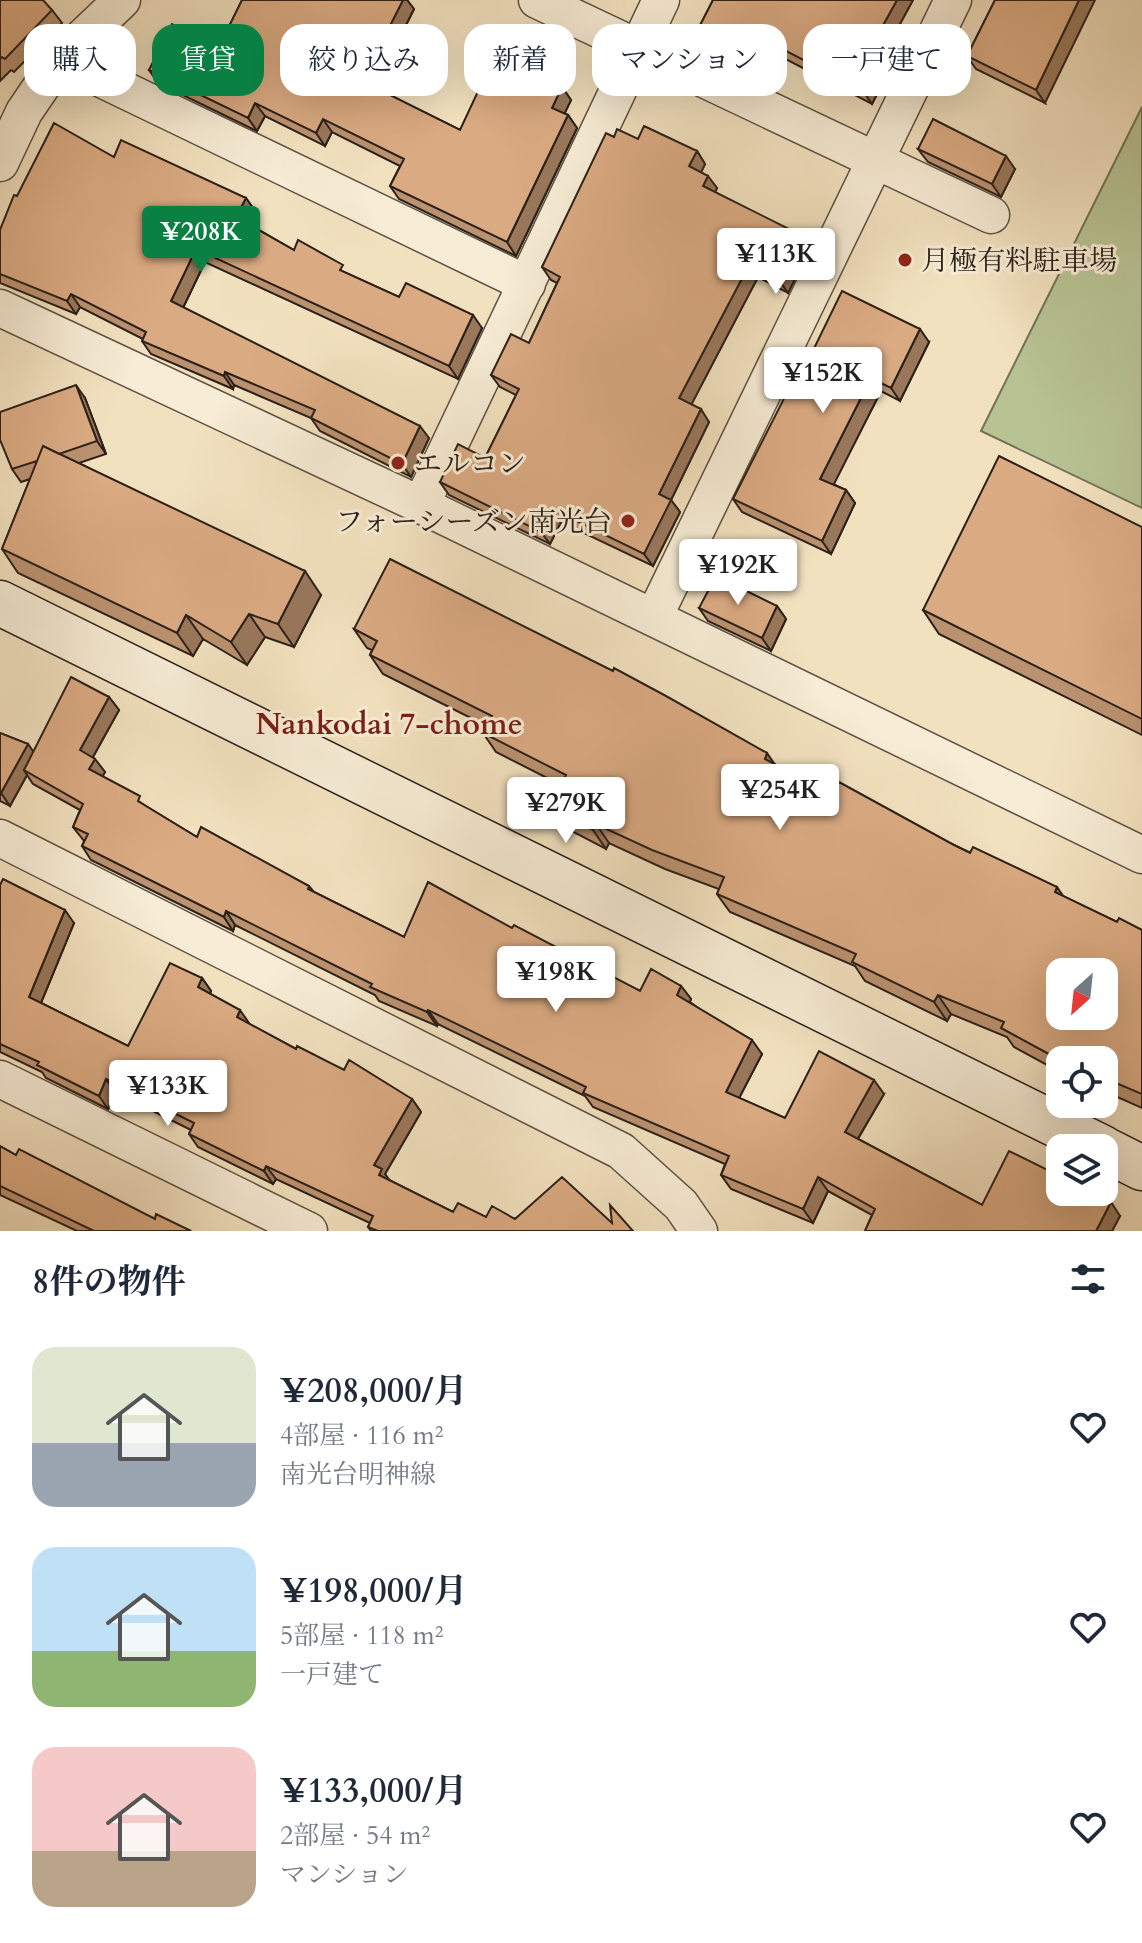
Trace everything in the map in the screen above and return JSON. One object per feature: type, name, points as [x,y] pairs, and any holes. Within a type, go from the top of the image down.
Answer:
[{"type":"street","points":[[97,24],[122,0]]},
{"type":"street","points":[[537,0],[592,26]]},
{"type":"street","points":[[649,24],[661,0]]},
{"type":"street","points":[[654,617],[953,0]]},
{"type":"street","points":[[0,163],[35,96]]},
{"type":"street","points":[[136,96],[527,284]]},
{"type":"street","points":[[421,505],[615,96]]},
{"type":"street","points":[[741,96],[991,215]]},
{"type":"street","points":[[0,308],[421,505],[1142,855]]},
{"type":"street","points":[[0,603],[1075,1134]]},
{"type":"street","points":[[0,838],[621,1151],[681,1205],[699,1231]]},
{"type":"street","points":[[0,1079],[309,1231]]},
{"type":"street","points":[[1118,1156],[1142,1168]]},
{"type":"green space","points":[[1142,107],[1142,508],[981,431]]},
{"type":"building","points":[[0,0],[43,0],[52,10],[39,24],[24,24],[24,39],[5,59],[0,59]]},
{"type":"building","points":[[242,0],[403,0],[391,24],[280,24],[280,96],[392,96],[460,130],[476,96],[558,96],[552,108],[568,115],[507,242],[390,186],[404,159],[323,119],[316,133],[255,103],[248,118],[203,96],[264,96],[264,24],[230,24]]},
{"type":"building","points":[[713,0],[897,0],[884,24],[803,24],[803,60],[787,51],[787,24],[701,24]]},
{"type":"building","points":[[995,0],[1079,0],[1036,90],[971,58],[971,48]]},
{"type":"building","points":[[933,119],[1006,156],[992,184],[918,149]]},
{"type":"building","points":[[54,123],[114,157],[121,140],[246,198],[236,217],[294,250],[298,240],[343,265],[340,270],[399,297],[406,283],[473,315],[449,366],[196,249],[171,301],[420,426],[402,464],[311,418],[315,410],[142,341],[146,332],[71,294],[67,301],[0,274],[0,230],[14,195],[17,196]]},
{"type":"building","points":[[644,126],[697,151],[689,166],[708,176],[703,186],[801,235],[779,280],[749,265],[679,398],[701,409],[659,494],[671,500],[644,554],[552,509],[541,532],[440,482],[458,444],[485,458],[519,389],[491,375],[511,334],[529,343],[560,277],[542,267],[606,133],[614,137],[617,129],[638,139]]},
{"type":"building","points":[[842,291],[920,329],[891,388],[871,378],[820,479],[846,490],[822,541],[733,499],[801,365],[805,367]]},
{"type":"building","points":[[76,385],[97,441],[59,454],[43,446],[37,461],[12,469],[0,440],[0,412]]},
{"type":"building","points":[[43,446],[305,571],[278,624],[249,614],[231,642],[186,615],[177,633],[2,549]]},
{"type":"building","points":[[999,456],[1142,527],[1142,719],[923,610]]},
{"type":"building","points":[[390,559],[613,671],[614,668],[767,753],[765,759],[833,795],[839,782],[970,853],[973,847],[1057,887],[1055,892],[1117,922],[1119,918],[1142,930],[1142,1094],[1118,1084],[1118,1046],[1046,1046],[1046,1052],[1001,1028],[1004,1022],[938,995],[934,1002],[852,962],[856,954],[717,894],[724,877],[652,850],[596,824],[593,830],[549,808],[566,775],[483,733],[492,716],[370,655],[377,641],[354,629]]},
{"type":"building","points":[[716,576],[777,606],[762,638],[699,608]]},
{"type":"building","points":[[71,677],[109,697],[80,750],[95,759],[89,769],[140,796],[138,801],[197,837],[201,827],[309,886],[308,889],[404,937],[428,882],[512,928],[514,925],[640,991],[651,969],[681,986],[677,995],[752,1040],[726,1092],[785,1118],[819,1051],[874,1080],[845,1132],[982,1205],[1009,1151],[1046,1169],[1046,1206],[1109,1206],[1096,1231],[865,1231],[875,1209],[818,1177],[803,1209],[721,1175],[729,1156],[583,1093],[586,1087],[428,1010],[370,987],[372,984],[226,911],[224,917],[82,846],[88,834],[73,827],[83,804],[24,770]]},
{"type":"building","points":[[0,733],[28,744],[1,793],[0,792]]},
{"type":"building","points":[[3,879],[65,910],[29,997],[128,1046],[170,963],[202,978],[198,987],[240,1010],[237,1017],[296,1049],[297,1046],[344,1070],[349,1060],[412,1099],[374,1165],[382,1169],[379,1175],[453,1212],[458,1203],[486,1217],[492,1206],[515,1219],[562,1177],[612,1223],[610,1205],[633,1231],[378,1231],[368,1227],[373,1216],[266,1166],[264,1171],[189,1134],[194,1123],[106,1079],[99,1096],[37,1065],[39,1062],[0,1044],[0,885]]},
{"type":"building","points":[[0,1146],[16,1155],[19,1149],[155,1219],[156,1214],[191,1231],[94,1231],[0,1186]]},
{"type":"place","name":"月極有料駐車場","points":[[905,260]]},
{"type":"place","name":"エルコン","points":[[398,463]]},
{"type":"place","name":"フォーシーズン南光台","points":[[628,521]]},
{"type":"district","name":"Nankodai 7-chome","points":[[389,724]]}]
